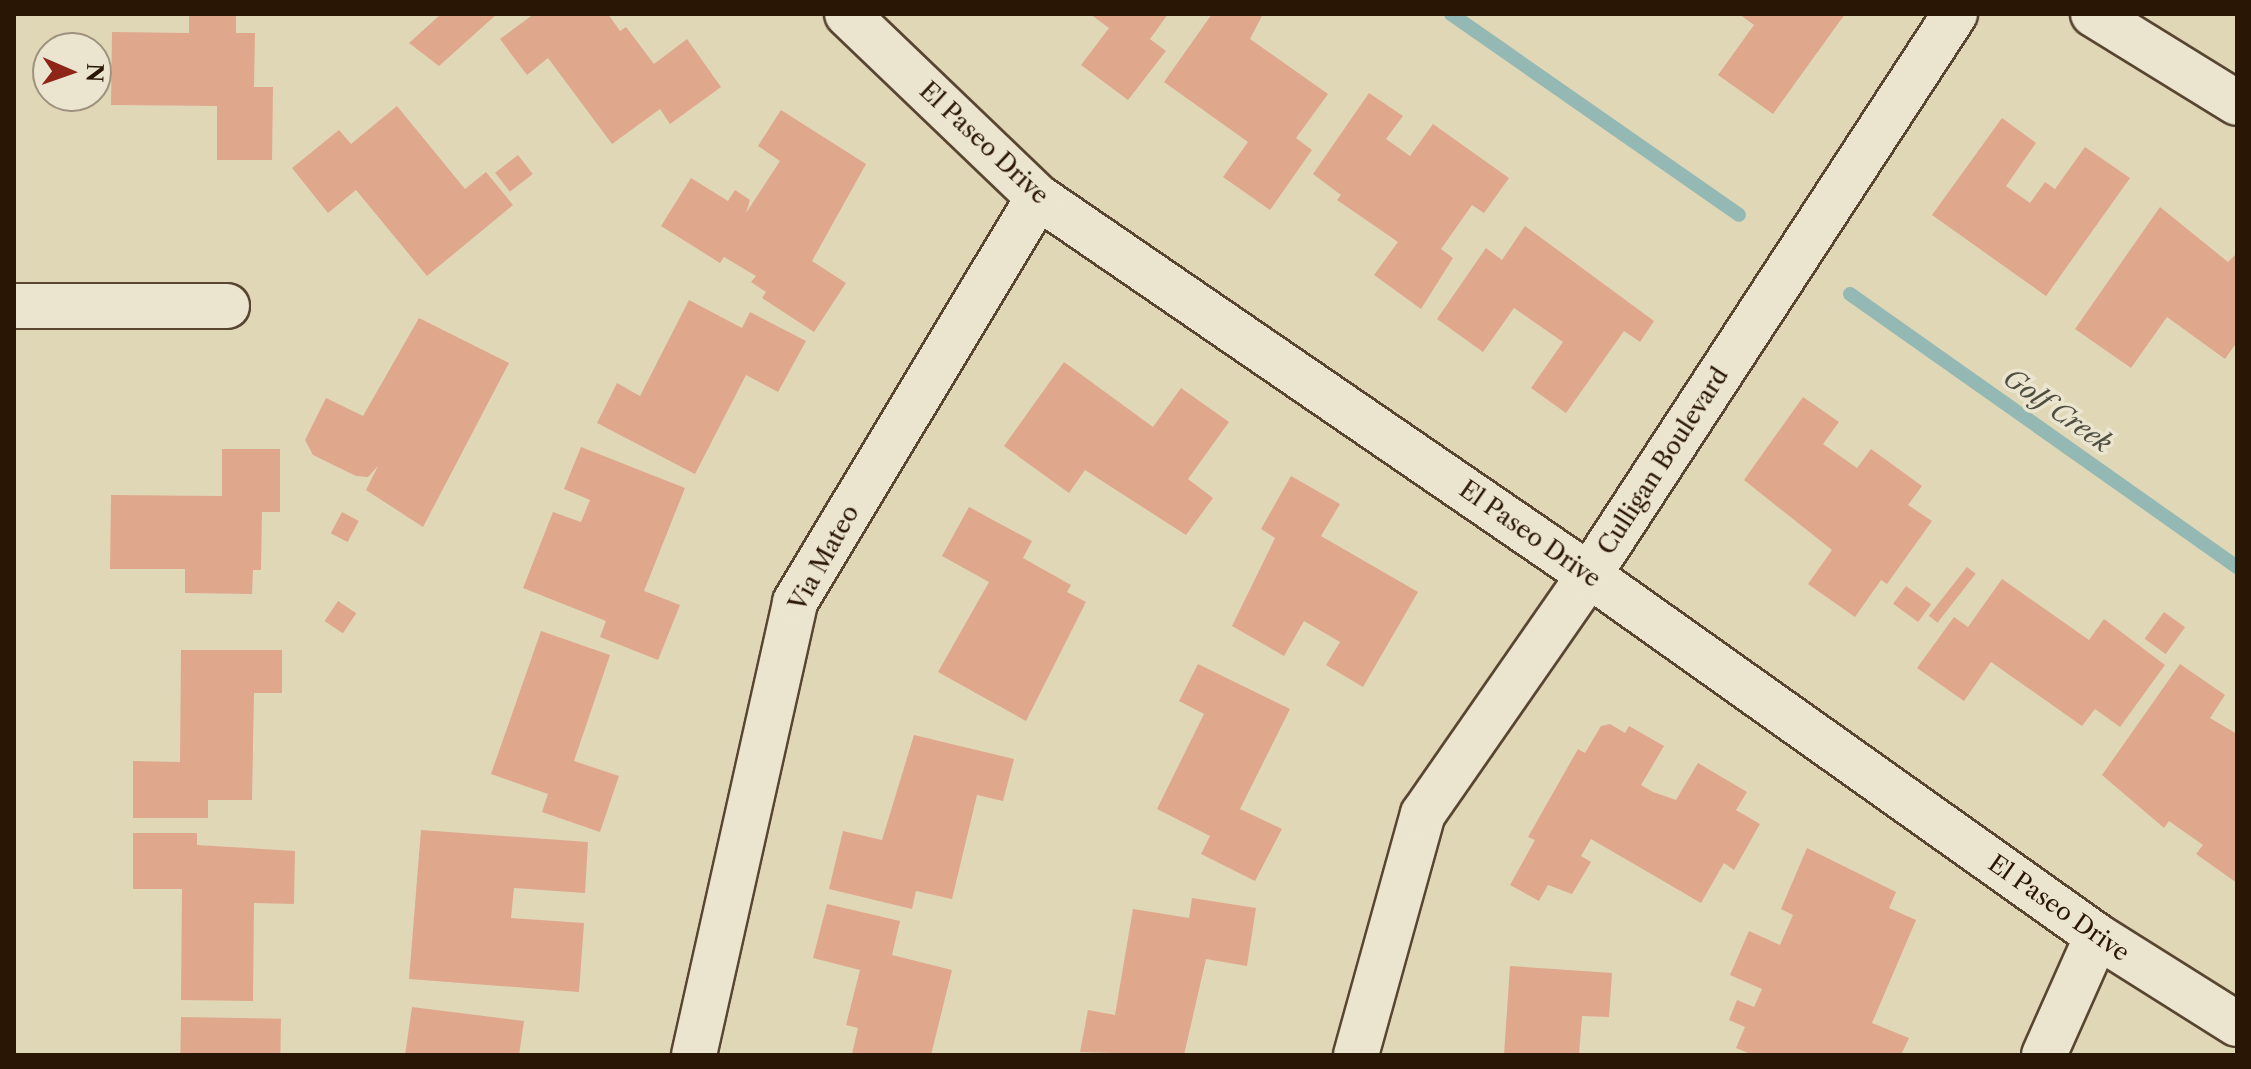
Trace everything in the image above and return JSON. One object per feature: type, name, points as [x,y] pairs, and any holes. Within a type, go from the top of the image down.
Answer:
[{"type":"street","name":"El Paseo Drive","points":[[847,14],[1038,197],[1589,575],[2097,936],[2237,1024]]},
{"type":"street","name":"Culligan Boulevard","points":[[1356,1055],[1423,814],[1589,575],[1955,14]]},
{"type":"street","points":[[2093,14],[2231,85]]},
{"type":"street","name":"Via Mateo","points":[[694,1055],[795,602],[1038,197]]},
{"type":"street","points":[[14,306],[227,306]]},
{"type":"street","points":[[2044,1055],[2097,936]]},
{"type":"building","points":[[189,14],[236,14],[236,33],[255,33],[254,87],[273,87],[272,160],[217,160],[217,106],[112,105],[112,32],[189,33]]},
{"type":"building","points":[[441,14],[497,14],[439,66],[409,43]]},
{"type":"building","points":[[534,14],[608,14],[620,31],[626,27],[654,64],[687,39],[721,87],[670,124],[660,109],[612,144],[548,58],[527,75],[500,39]]},
{"type":"building","points":[[1090,14],[1168,14],[1150,39],[1166,51],[1128,100],[1081,65],[1109,28]]},
{"type":"building","points":[[1212,14],[1263,14],[1250,39],[1328,94],[1296,138],[1312,150],[1270,210],[1223,177],[1248,142],[1164,82]]},
{"type":"building","points":[[1739,14],[1845,14],[1773,114],[1718,75],[1754,25]]},
{"type":"building","points":[[1369,93],[1403,116],[1386,139],[1410,156],[1433,124],[1509,178],[1484,213],[1472,205],[1441,249],[1453,258],[1421,309],[1374,275],[1398,242],[1337,200],[1341,195],[1313,174]]},
{"type":"building","points":[[397,106],[465,189],[486,172],[513,205],[427,276],[356,190],[328,213],[292,168],[339,130],[351,144]]},
{"type":"building","points":[[781,110],[866,164],[812,261],[846,283],[814,332],[762,298],[766,292],[751,282],[756,276],[724,257],[720,263],[661,226],[691,178],[728,201],[735,190],[750,200],[746,213],[780,161],[758,146]]},
{"type":"building","points":[[2002,118],[2036,143],[2006,186],[2030,203],[2045,182],[2055,189],[2085,147],[2130,178],[2046,296],[1932,215]]},
{"type":"building","points":[[518,155],[533,174],[510,192],[495,173]]},
{"type":"building","points":[[2160,207],[2228,262],[2237,253],[2237,342],[2225,359],[2167,317],[2131,368],[2075,329]]},
{"type":"building","points":[[1525,226],[1654,321],[1640,342],[1624,331],[1566,413],[1531,388],[1563,342],[1514,308],[1483,352],[1437,319],[1486,248],[1502,260]]},
{"type":"building","points":[[689,300],[742,328],[750,312],[806,341],[778,392],[746,375],[695,474],[597,423],[617,383],[640,396]]},
{"type":"building","points":[[419,318],[509,363],[423,527],[366,490],[378,466],[368,477],[356,476],[313,455],[305,440],[326,398],[363,416]]},
{"type":"building","points":[[1064,362],[1153,427],[1181,388],[1229,422],[1188,479],[1213,498],[1186,535],[1085,470],[1069,493],[1004,446]]},
{"type":"building","points":[[1803,397],[1839,422],[1823,444],[1857,468],[1871,449],[1922,486],[1908,505],[1932,521],[1887,584],[1881,580],[1855,617],[1808,584],[1832,550],[1744,480]]},
{"type":"building","points":[[581,447],[685,488],[644,591],[680,605],[658,660],[600,637],[606,621],[523,588],[553,512],[581,522],[590,500],[564,489]]},
{"type":"building","points":[[222,449],[280,449],[280,512],[262,512],[261,570],[253,570],[252,594],[185,593],[185,569],[110,569],[111,495],[222,496]]},
{"type":"building","points":[[1291,476],[1340,504],[1321,536],[1418,592],[1363,687],[1326,665],[1340,642],[1304,621],[1284,656],[1232,626],[1275,538],[1261,529]]},
{"type":"building","points":[[969,507],[1032,541],[1023,558],[1071,585],[1067,592],[1086,602],[1026,721],[938,672],[989,582],[942,556]]},
{"type":"building","points":[[342,512],[359,521],[348,542],[331,533]]},
{"type":"building","points":[[1967,567],[1976,574],[1937,623],[1929,616]]},
{"type":"building","points":[[2002,579],[2089,640],[2104,619],[2165,665],[2120,727],[2095,709],[2082,726],[1991,662],[1964,701],[1917,668],[1954,617],[1968,627]]},
{"type":"building","points":[[1906,586],[1931,604],[1918,622],[1893,604]]},
{"type":"building","points":[[338,601],[356,613],[343,633],[325,621]]},
{"type":"building","points":[[2164,612],[2185,627],[2166,654],[2145,639]]},
{"type":"building","points":[[541,631],[610,655],[574,761],[619,776],[600,832],[542,812],[548,794],[491,774]]},
{"type":"building","points":[[181,650],[282,650],[282,693],[254,693],[252,800],[208,800],[208,818],[133,818],[133,761],[180,762]]},
{"type":"building","points":[[1198,664],[1290,709],[1240,809],[1282,829],[1255,881],[1201,854],[1210,836],[1157,809],[1204,714],[1179,701]]},
{"type":"building","points":[[2180,664],[2225,695],[2210,718],[2237,734],[2237,883],[2196,854],[2203,845],[2169,821],[2164,828],[2102,775]]},
{"type":"building","points":[[1610,724],[1625,733],[1629,726],[1664,746],[1641,785],[1653,792],[1676,800],[1698,763],[1747,792],[1736,810],[1760,824],[1734,870],[1724,863],[1701,903],[1591,839],[1581,856],[1591,862],[1572,894],[1548,885],[1539,901],[1510,885],[1535,840],[1528,837],[1578,749],[1585,753],[1601,726]]},
{"type":"building","points":[[914,735],[1014,759],[1003,801],[977,795],[952,899],[916,891],[912,909],[829,889],[843,831],[882,840]]},
{"type":"building","points":[[421,830],[588,842],[585,893],[514,888],[511,918],[584,923],[579,992],[409,979]]},
{"type":"building","points":[[133,833],[197,833],[197,845],[295,851],[294,904],[254,903],[253,1001],[181,1000],[182,889],[133,889]]},
{"type":"building","points":[[1807,848],[1896,892],[1889,908],[1916,920],[1872,1023],[1909,1038],[1901,1055],[1753,1055],[1736,1048],[1745,1027],[1729,1020],[1737,1000],[1754,1007],[1762,989],[1730,975],[1749,931],[1780,945],[1793,915],[1781,909]]},
{"type":"building","points":[[1192,898],[1256,908],[1247,966],[1206,959],[1184,1055],[1080,1052],[1088,1010],[1115,1015],[1133,909],[1189,918]]},
{"type":"building","points":[[827,904],[900,921],[892,955],[952,970],[931,1055],[852,1054],[858,1028],[846,1025],[860,970],[813,958]]},
{"type":"building","points":[[1510,966],[1612,973],[1609,1017],[1582,1016],[1579,1055],[1504,1055]]},
{"type":"building","points":[[412,1007],[524,1021],[519,1055],[405,1055]]},
{"type":"building","points":[[181,1017],[281,1019],[280,1055],[180,1055]]},
{"type":"waterway","name":"Golf Creek","points":[[1451,14],[1739,215]]},
{"type":"waterway","name":"Golf Creek","points":[[1850,294],[2237,567]]}]
